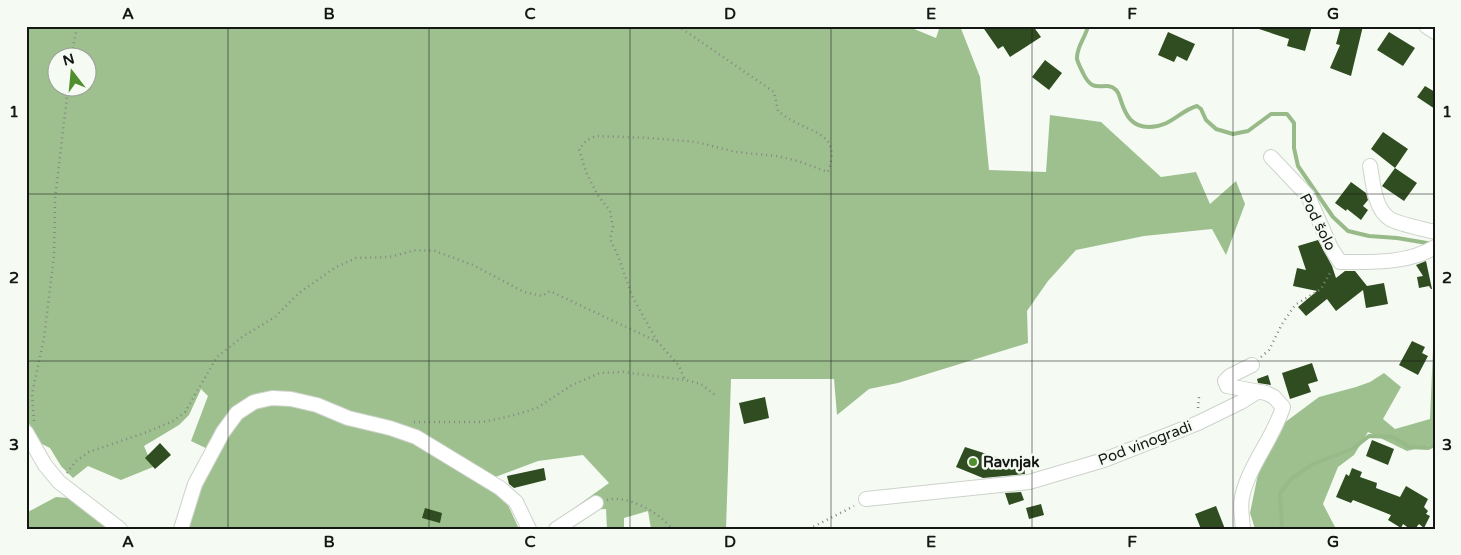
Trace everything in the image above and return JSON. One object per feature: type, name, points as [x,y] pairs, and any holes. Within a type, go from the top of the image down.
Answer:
[{"type":"street","points":[[1426,26],[1435,32]]},
{"type":"street","name":"Pod šolo","points":[[1271,157],[1308,196],[1331,248],[1340,262],[1398,259],[1418,256],[1434,248]]},
{"type":"street","points":[[1370,166],[1378,202],[1383,212],[1391,220],[1435,232]]},
{"type":"street","points":[[1244,529],[1241,515],[1244,491],[1250,474],[1278,424],[1283,407],[1274,396],[1266,393],[1227,386],[1225,381],[1230,376],[1252,365]]},
{"type":"street","name":"Pod vinogradi","points":[[866,499],[1029,482],[1104,460],[1198,423],[1257,392]]},
{"type":"street","points":[[181,529],[195,484],[223,432],[237,413],[254,402],[272,398],[291,399],[317,405],[348,418],[390,428],[416,437],[500,488],[516,502],[529,529]]},
{"type":"street","points":[[30,427],[45,465],[60,482],[120,529]]},
{"type":"street","points":[[556,529],[596,503]]},
{"type":"path","points":[[73,48],[77,26]]},
{"type":"path","points":[[678,26],[774,92],[778,111],[818,132],[830,143],[833,159],[828,172],[798,161],[736,152],[696,142],[650,138],[596,136],[587,140],[579,149],[586,172],[597,194],[610,211],[612,227],[610,239],[619,258],[632,296],[658,342],[679,366],[685,380]]},
{"type":"path","points":[[30,427],[32,394],[44,338],[54,256],[55,199],[67,98]]},
{"type":"path","points":[[60,482],[76,461],[89,452],[174,421],[185,412],[217,357],[242,337],[275,318],[299,293],[336,267],[356,258],[389,257],[416,250],[435,251],[473,264],[524,292],[542,296],[550,291],[658,342]]},
{"type":"path","points":[[1252,365],[1270,350],[1282,324],[1295,305],[1321,289],[1340,262]]},
{"type":"path","points":[[390,428],[398,422],[483,422],[511,416],[536,408],[572,385],[600,373],[623,372],[685,380],[701,384],[716,395]]},
{"type":"path","points":[[596,503],[613,498],[644,506],[672,529]]},
{"type":"path","points":[[809,529],[866,499]]},
{"type":"green space","points":[[26,26],[907,26],[936,38],[940,26],[960,26],[980,77],[989,170],[1046,172],[1050,115],[1101,122],[1161,177],[1196,172],[1210,204],[1236,181],[1245,204],[1226,255],[1212,229],[1144,236],[1076,250],[1048,281],[1027,311],[1028,343],[898,383],[869,389],[837,415],[834,379],[731,379],[726,529],[651,529],[648,511],[624,518],[624,529],[607,529],[606,509],[570,511],[609,483],[583,455],[538,461],[482,482],[508,505],[519,529],[187,529],[197,498],[218,454],[191,441],[208,396],[201,389],[189,415],[179,425],[144,446],[153,467],[121,480],[88,466],[73,478],[61,466],[50,448],[38,442],[26,417],[26,278],[29,260],[26,259]]},
{"type":"green space","points":[[1433,349],[1435,351],[1435,444],[1407,451],[1368,432],[1354,455],[1338,467],[1323,504],[1335,527],[1331,529],[1255,529],[1250,513],[1259,469],[1284,423],[1319,397],[1370,382],[1384,373],[1401,387],[1383,419],[1395,429],[1430,419]]},
{"type":"green space","points":[[56,497],[81,499],[113,529],[26,529],[26,513]]},
{"type":"building","points":[[982,26],[1033,26],[1041,37],[1010,57],[1003,46],[998,49]]},
{"type":"building","points":[[1257,26],[1312,26],[1305,51],[1287,46],[1289,39],[1256,28]]},
{"type":"building","points":[[1341,26],[1363,26],[1351,76],[1330,68],[1340,45],[1336,44]]},
{"type":"building","points":[[1168,32],[1195,44],[1187,61],[1177,56],[1174,62],[1158,55]]},
{"type":"building","points":[[1389,32],[1415,48],[1403,66],[1377,50]]},
{"type":"building","points":[[1045,60],[1062,73],[1049,90],[1032,77]]},
{"type":"building","points":[[1425,86],[1435,92],[1435,109],[1417,97]]},
{"type":"building","points":[[1383,132],[1408,149],[1395,168],[1371,149]]},
{"type":"building","points":[[1395,168],[1417,183],[1404,201],[1382,186]]},
{"type":"building","points":[[1351,182],[1366,193],[1368,200],[1363,206],[1368,210],[1361,220],[1347,209],[1346,211],[1335,203]]},
{"type":"building","points":[[1318,240],[1332,266],[1336,278],[1345,271],[1355,271],[1367,286],[1384,283],[1388,304],[1366,308],[1363,290],[1336,311],[1327,299],[1306,316],[1298,307],[1317,291],[1293,286],[1297,268],[1306,270],[1298,246]]},
{"type":"building","points":[[1426,261],[1432,289],[1429,286],[1419,288],[1417,277],[1423,276],[1416,265]]},
{"type":"building","points":[[1412,341],[1425,347],[1422,353],[1428,356],[1418,375],[1399,365]]},
{"type":"building","points":[[1312,363],[1318,381],[1308,384],[1311,392],[1290,399],[1282,373]]},
{"type":"building","points":[[1268,375],[1271,385],[1258,383],[1257,379]]},
{"type":"building","points":[[765,397],[769,418],[744,424],[739,403]]},
{"type":"building","points":[[1372,440],[1394,449],[1388,465],[1366,456]]},
{"type":"building","points":[[160,443],[171,455],[155,469],[145,458]]},
{"type":"building","points":[[965,447],[1024,466],[1025,474],[983,478],[956,467]]},
{"type":"building","points":[[544,468],[546,480],[514,488],[509,484],[507,476]]},
{"type":"building","points":[[1352,468],[1362,472],[1360,477],[1377,483],[1376,488],[1400,497],[1406,486],[1428,499],[1424,507],[1428,511],[1426,514],[1430,516],[1424,528],[1419,524],[1415,529],[1410,529],[1403,524],[1401,528],[1388,520],[1391,515],[1353,500],[1351,503],[1336,497],[1346,474],[1349,476]]},
{"type":"building","points":[[1021,492],[1024,500],[1009,505],[1005,493]]},
{"type":"building","points":[[1041,504],[1044,515],[1029,519],[1026,508]]},
{"type":"building","points":[[1216,506],[1225,529],[1201,529],[1195,514]]},
{"type":"building","points":[[425,508],[442,513],[440,523],[422,518]]},
{"type":"waterway","points":[[1088,26],[1077,55],[1080,68],[1091,84],[1095,86],[1108,86],[1116,90],[1125,111],[1134,123],[1149,127],[1157,126],[1169,122],[1185,111],[1197,106],[1201,109],[1206,120],[1216,129],[1233,134],[1248,131],[1271,114],[1287,114],[1294,123],[1294,148],[1298,166],[1333,217],[1348,231],[1369,236],[1433,244]]},
{"type":"waterway","points":[[1282,529],[1280,493],[1291,479],[1313,464],[1354,448],[1369,436],[1393,437],[1409,447],[1428,448],[1435,445]]},
{"type":"place","name":"Ravnjak","points":[[973,462]]}]
